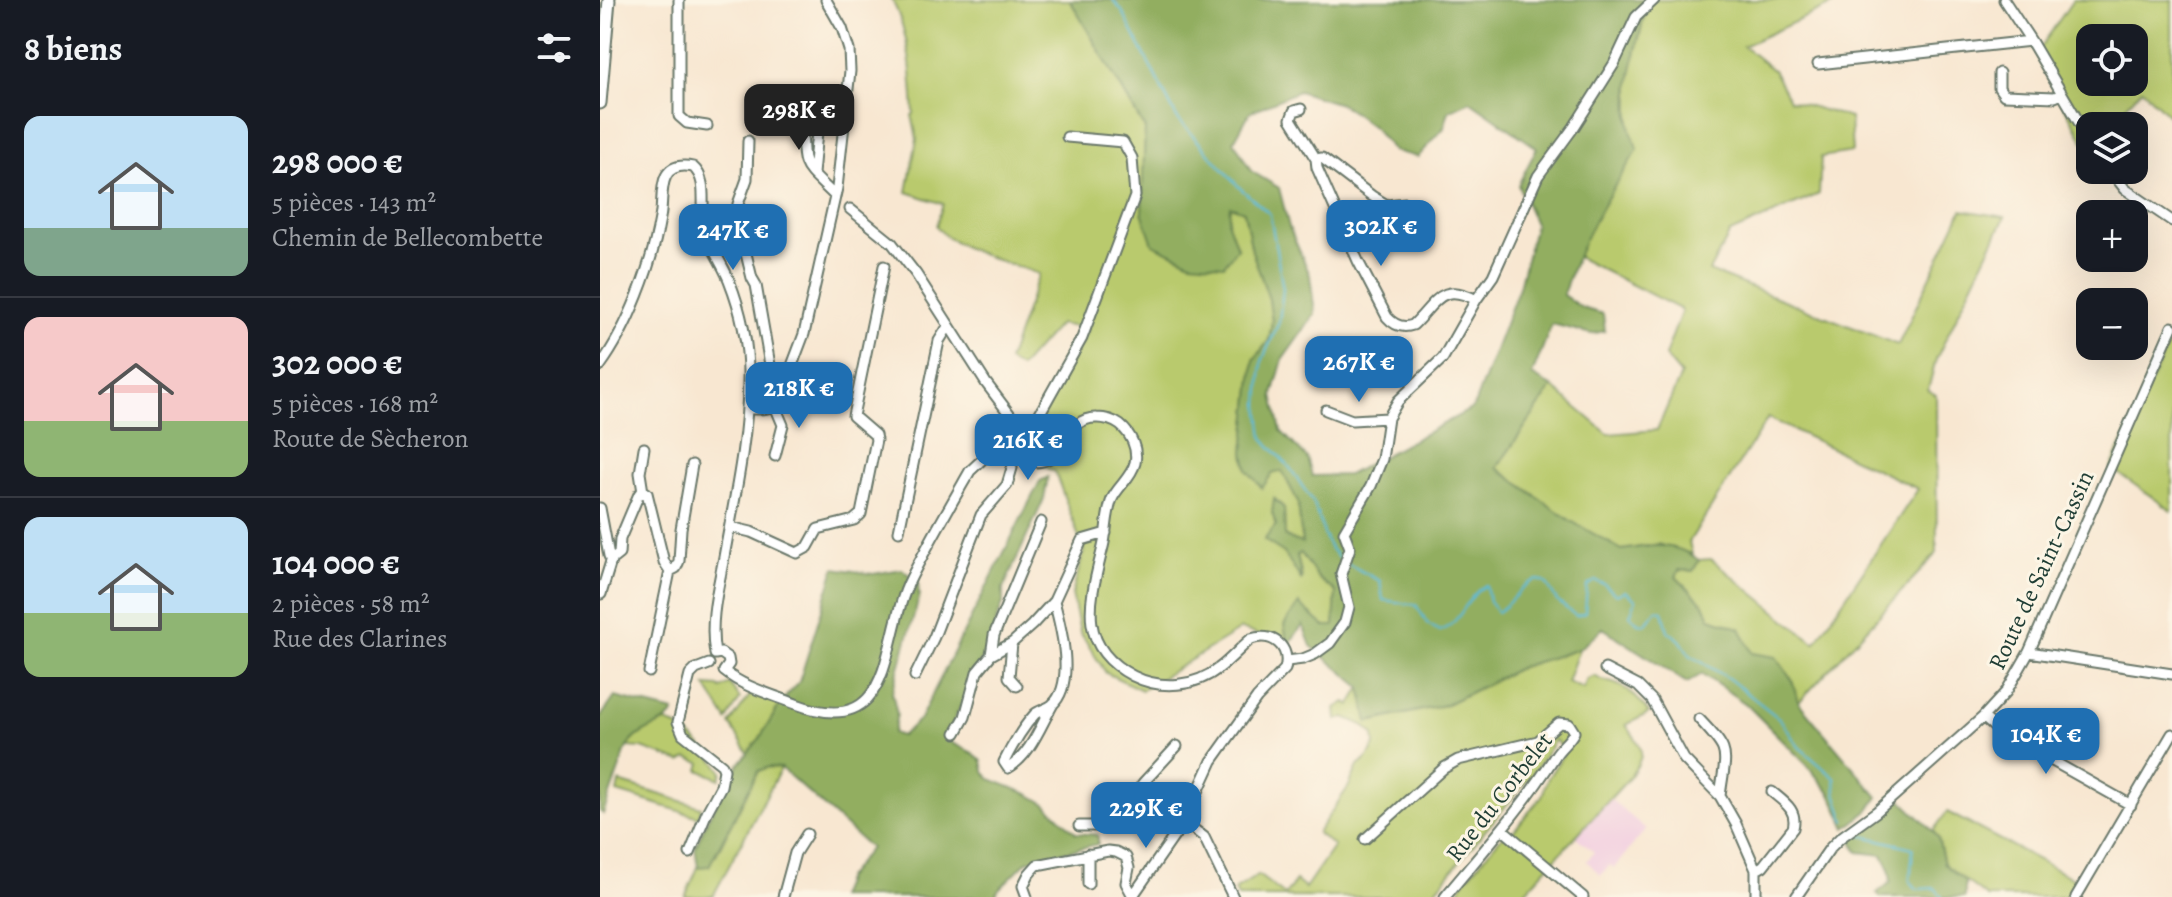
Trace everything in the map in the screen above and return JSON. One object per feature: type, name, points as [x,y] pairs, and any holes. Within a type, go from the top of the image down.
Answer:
[{"type":"main road","points":[[600,103],[609,0]]},
{"type":"street","points":[[679,0],[679,116],[687,123],[707,126]]},
{"type":"street","points":[[747,409],[775,406],[784,389],[804,334],[835,196],[850,71],[849,50],[842,28],[826,0]]},
{"type":"street","points":[[1287,661],[1315,654],[1340,631],[1349,607],[1341,574],[1350,548],[1344,532],[1371,486],[1382,459],[1388,418],[1398,401],[1443,358],[1493,276],[1538,176],[1556,155],[1614,64],[1636,17],[1654,0]]},
{"type":"street","points":[[2004,0],[2076,118]]},
{"type":"street","points":[[1818,64],[2031,41]]},
{"type":"street","points":[[1999,73],[1999,88],[2004,95],[2055,97],[2061,94]]},
{"type":"street","points":[[1301,109],[1294,111],[1291,119],[1316,159],[1317,168],[1358,261],[1394,325],[1413,325],[1445,293],[1453,291],[1476,300]]},
{"type":"street","points":[[803,127],[804,165],[835,196]]},
{"type":"street","points":[[813,174],[817,132]]},
{"type":"street","points":[[1019,432],[1031,429],[1082,338],[1135,196],[1132,158],[1123,142],[1067,137]]},
{"type":"street","points":[[748,141],[747,179],[738,204],[738,221],[756,285],[770,365],[784,389]]},
{"type":"street","points":[[1316,159],[1322,158],[1387,205],[1405,203]]},
{"type":"street","points":[[600,366],[619,334],[651,254],[660,218],[664,180],[671,169],[693,167],[702,179],[703,222],[707,236],[728,279],[743,324],[747,409],[711,633],[715,654],[709,664],[690,675],[678,722],[683,734],[719,762],[724,770],[724,779],[690,853]]},
{"type":"street","points":[[2121,184],[2172,221]]},
{"type":"street","points":[[850,209],[892,243],[949,325],[1017,424],[1017,450]]},
{"type":"street","points":[[730,527],[751,532],[797,553],[808,547],[818,529],[854,520],[861,514],[876,437],[853,416],[884,266]]},
{"type":"street","points":[[899,531],[939,341],[949,325]]},
{"type":"street","name":"Route de Saint-Cassin","points":[[1796,897],[1840,838],[1876,812],[1983,717],[2006,692],[2029,652],[2171,330]]},
{"type":"street","points":[[775,406],[783,425],[775,456]]},
{"type":"street","points":[[1326,410],[1352,420],[1388,418]]},
{"type":"street","points":[[1025,461],[1043,462],[1054,457],[1076,425],[1086,419],[1109,420],[1124,428],[1133,441],[1135,462],[1112,499],[1103,549],[1091,590],[1091,618],[1103,649],[1128,673],[1164,685],[1199,680],[1222,666],[1251,639],[1260,636],[1276,640],[1286,653],[1287,661],[1285,669],[1257,698],[1212,761],[1184,822],[1133,896],[1126,883],[1129,868],[1126,857],[1116,852],[1088,854],[1037,865],[1023,886],[1027,897]]},
{"type":"street","points":[[644,448],[640,473],[643,492],[650,498],[664,562],[670,571],[649,672]]},
{"type":"street","points":[[1017,450],[1025,455],[1025,461],[1021,468],[1012,468],[1007,457],[1017,450]]},
{"type":"street","points":[[709,664],[715,671],[724,671],[741,683],[817,712],[839,713],[863,703],[877,687],[910,578],[970,471],[985,457],[1007,457]]},
{"type":"street","points":[[670,571],[676,568],[679,561],[692,465]]},
{"type":"street","points":[[915,676],[951,596],[981,515],[1007,485],[1012,468]]},
{"type":"street","points":[[601,594],[612,558],[619,554],[621,534],[639,494],[643,492]]},
{"type":"street","points":[[600,508],[605,544],[612,558]]},
{"type":"street","points":[[991,655],[994,635],[1041,522]]},
{"type":"street","points":[[956,733],[965,717],[977,672],[991,655],[1012,643],[1054,601],[1082,540],[1106,533]]},
{"type":"street","points":[[1082,540],[1093,541],[1103,549]]},
{"type":"street","points":[[1053,704],[1037,712],[1004,762],[1008,768],[1016,764],[1034,739],[1053,704],[1060,691],[1065,660],[1054,601]]},
{"type":"street","points":[[1012,643],[1009,677],[1017,686]]},
{"type":"street","points":[[2029,652],[2172,674]]},
{"type":"street","points":[[715,654],[721,653],[728,658],[724,671]]},
{"type":"street","points":[[1605,669],[1638,686],[1652,700],[1684,759],[1720,796],[1756,870],[1757,895]]},
{"type":"street","points":[[1983,717],[1999,731],[2131,805]]},
{"type":"street","points":[[1699,719],[1722,743],[1726,752],[1720,796]]},
{"type":"street","name":"Rue du Corbelet","points":[[1365,839],[1432,777],[1458,760],[1538,741],[1559,723],[1569,724],[1574,732],[1571,738],[1502,829],[1445,897]]},
{"type":"street","points":[[2076,897],[2172,734]]},
{"type":"street","points":[[1079,826],[1115,826],[1143,783],[1177,746]]},
{"type":"street","points":[[1756,870],[1763,866],[1793,828],[1795,820],[1793,811],[1772,792]]},
{"type":"street","points":[[1184,822],[1204,837],[1233,897]]},
{"type":"street","points":[[1502,829],[1583,897]]},
{"type":"street","points":[[783,897],[792,861],[807,834]]},
{"type":"street","points":[[1088,854],[1088,884]]},
{"type":"shaded area","points":[[1610,799],[1646,829],[1614,868],[1610,865],[1600,875],[1587,861],[1594,852],[1575,836]]},
{"type":"green space","points":[[892,0],[1070,0],[1145,129],[1142,212],[1237,248],[1228,223],[1230,205],[1244,211],[1252,251],[1269,299],[1272,321],[1269,340],[1254,360],[1244,452],[1247,470],[1272,474],[1282,470],[1298,502],[1302,544],[1285,537],[1284,508],[1275,499],[1277,530],[1285,551],[1302,578],[1297,554],[1301,553],[1319,579],[1336,592],[1334,626],[1324,626],[1299,604],[1284,625],[1288,645],[1241,629],[1142,690],[1106,673],[1080,632],[1072,594],[1084,551],[1055,472],[1033,460],[1026,446],[1088,329],[1059,324],[1020,368],[1008,361],[1039,274],[956,242],[936,226],[943,204],[907,192],[917,139],[912,115],[909,56],[903,27]]},
{"type":"green space","points":[[1070,0],[1648,0],[1629,96],[1632,133],[1638,149],[1586,237],[1563,295],[1582,308],[1603,314],[1605,331],[1591,334],[1552,324],[1532,375],[1552,387],[1497,468],[1571,521],[1622,550],[1671,547],[1699,560],[1693,571],[1679,570],[1676,577],[1704,604],[1710,618],[1740,628],[1752,653],[1776,657],[1791,678],[1799,703],[1878,797],[1867,812],[1846,828],[1831,794],[1807,765],[1746,704],[1702,674],[1687,683],[1603,628],[1579,649],[1521,667],[1445,705],[1368,722],[1361,687],[1311,646],[1303,625],[1288,645],[1284,625],[1299,604],[1324,626],[1334,626],[1336,592],[1319,579],[1301,553],[1297,555],[1302,581],[1284,553],[1264,540],[1276,525],[1272,513],[1274,499],[1284,508],[1285,537],[1302,543],[1298,502],[1282,471],[1272,474],[1262,488],[1247,470],[1244,452],[1254,360],[1269,340],[1272,321],[1269,299],[1252,251],[1244,211],[1230,206],[1228,223],[1237,248],[1224,265],[1191,262],[1153,244],[1142,212],[1145,129]],"holes":[[[1298,91],[1343,105],[1374,128],[1393,151],[1418,157],[1444,128],[1449,111],[1470,101],[1537,148],[1518,185],[1535,224],[1519,287],[1473,408],[1348,475],[1312,476],[1307,458],[1281,431],[1273,395],[1283,359],[1315,314],[1310,275],[1289,227],[1279,188],[1251,171],[1234,141],[1250,112]]]},
{"type":"green space","points":[[1648,0],[1842,0],[1743,46],[1774,71],[1789,100],[1850,118],[1852,152],[1821,157],[1819,194],[1730,233],[1709,271],[1898,345],[1962,210],[2005,217],[1936,359],[1928,390],[1936,395],[1937,553],[1799,702],[1791,678],[1752,653],[1739,628],[1710,618],[1704,604],[1676,577],[1679,570],[1693,571],[1699,560],[1711,559],[1815,643],[1918,489],[1768,418],[1689,542],[1692,554],[1658,544],[1622,550],[1571,521],[1497,468],[1552,387],[1608,434],[1657,430],[1681,375],[1665,356],[1682,310],[1575,256],[1607,197],[1630,134],[1630,77]]},
{"type":"green space","points":[[2073,0],[2172,0],[2172,119],[2148,95],[2148,24],[2076,24],[2076,96],[2135,96],[2120,112],[2076,112],[2076,127],[2036,54]]},
{"type":"green space","points":[[2172,336],[2172,511],[2111,468]]},
{"type":"green space","points":[[1048,477],[1044,499],[1003,589],[1003,603],[985,653],[948,734],[952,743],[982,761],[990,779],[1046,804],[1076,833],[1098,835],[1098,844],[1027,861],[998,890],[995,897],[838,897],[846,878],[870,848],[781,768],[769,767],[758,771],[709,866],[698,867],[695,848],[708,818],[739,764],[760,738],[782,701],[799,682],[835,568],[873,574],[902,569],[918,582],[919,598],[892,692],[897,714],[893,733],[901,736],[920,719],[1040,481]]},
{"type":"green space","points":[[1579,649],[1567,682],[1583,689],[1587,679],[1595,676],[1629,691],[1649,713],[1626,725],[1640,746],[1641,757],[1629,778],[1520,897],[1457,897],[1462,884],[1501,837],[1512,833],[1542,796],[1548,778],[1565,751],[1555,740],[1535,771],[1430,897],[1238,897],[1235,890],[1258,875],[1285,895],[1296,881],[1305,888],[1334,846],[1317,833],[1349,786],[1358,766],[1367,759],[1375,745],[1374,735],[1363,725],[1345,717],[1337,720],[1336,708],[1346,702],[1351,705],[1361,687],[1369,722],[1445,705],[1521,667]]},
{"type":"green space","points":[[730,684],[740,699],[727,720],[706,686],[721,689]]},
{"type":"green space","points":[[753,691],[782,701],[748,753],[730,724]]},
{"type":"green space","points":[[615,697],[674,712],[666,721],[640,735],[627,747],[603,814],[600,811],[600,718]]},
{"type":"green space","points":[[666,722],[682,730],[705,750],[722,771],[720,779],[699,770],[701,763],[688,758],[681,762],[642,748],[627,747],[641,732]]},
{"type":"green space","points":[[769,767],[781,768],[713,896],[685,897],[698,867],[716,855],[758,771]]},
{"type":"green space","points":[[619,782],[701,807],[699,817],[617,792]]},
{"type":"green space","points":[[1900,799],[1938,838],[1944,864],[1965,881],[1965,897],[1881,897],[1877,893],[1891,882],[1889,867],[1883,855],[1858,852],[1851,839]]},
{"type":"green space","points":[[1947,812],[2082,883],[2072,897],[1987,897],[1944,864],[1938,838],[1933,831]]},
{"type":"waterway","points":[[1113,0],[1122,11],[1177,118],[1241,189],[1270,214],[1283,289],[1279,322],[1262,361],[1259,404],[1263,438],[1290,468],[1313,502],[1328,545],[1342,562]]},
{"type":"waterway","points":[[1348,564],[1380,581],[1383,600],[1416,605],[1428,624],[1439,631],[1454,622],[1473,596],[1486,585],[1489,602],[1497,612],[1526,585],[1539,580],[1546,583],[1557,601],[1576,616],[1585,613],[1587,586],[1595,581],[1604,584],[1616,595],[1625,591],[1636,600],[1630,615],[1638,623],[1645,624],[1657,610],[1663,611],[1668,631],[1680,640],[1690,655],[1728,678],[1780,719],[1799,747],[1835,778],[1836,793],[1845,821]]},
{"type":"waterway","points":[[1855,834],[1913,848],[1910,881],[1917,889],[1935,888],[1942,897]]}]
